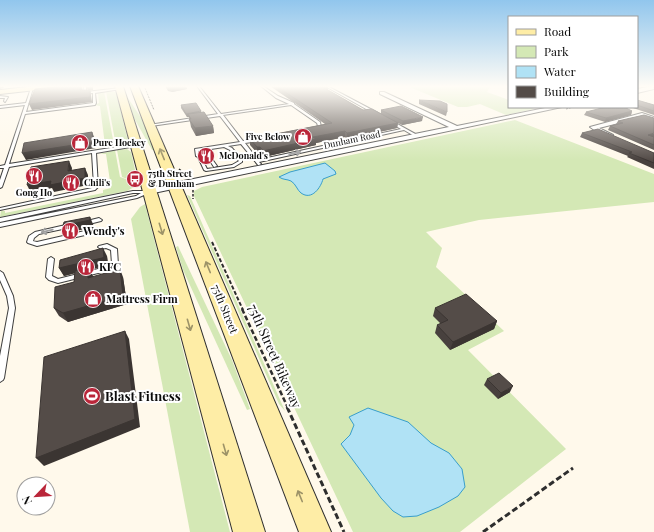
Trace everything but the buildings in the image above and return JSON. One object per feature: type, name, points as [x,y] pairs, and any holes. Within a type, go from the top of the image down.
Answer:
[{"type":"main road","name":"75th Street","points":[[126,111],[136,145],[179,185],[249,532]]},
{"type":"main road","name":"75th Street","points":[[144,111],[179,185],[315,532]]},
{"type":"street","points":[[420,111],[456,128]]},
{"type":"street","name":"Dunham Road","points":[[179,185],[540,111]]},
{"type":"street","points":[[633,111],[654,119]]},
{"type":"street","points":[[617,140],[596,131],[593,128],[642,115]]},
{"type":"lane","points":[[0,187],[24,113],[41,111]]},
{"type":"lane","points":[[217,111],[262,168]]},
{"type":"lane","points":[[150,125],[247,111]]},
{"type":"lane","points":[[301,111],[319,124],[318,128],[310,131]]},
{"type":"lane","points":[[372,111],[381,116]]},
{"type":"lane","points":[[387,119],[417,136]]},
{"type":"lane","points":[[257,161],[405,129]]},
{"type":"lane","points":[[226,147],[232,149],[241,161],[233,166],[206,170],[196,150],[226,147],[242,142],[264,139]]},
{"type":"lane","points":[[0,167],[136,145]]},
{"type":"lane","points":[[198,156],[205,156],[207,165],[215,166],[232,164],[235,161],[226,147]]},
{"type":"lane","points":[[0,208],[93,189],[96,187],[94,152]]},
{"type":"lane","points":[[0,220],[133,192],[179,185]]},
{"type":"lane","points":[[0,225],[137,197],[179,185]]},
{"type":"lane","points":[[80,223],[99,220]]},
{"type":"lane","points":[[73,225],[37,233],[31,236],[30,242],[37,244],[98,230]]},
{"type":"lane","points":[[51,259],[49,277],[58,281],[108,269],[116,265],[114,249],[112,247],[101,247]]},
{"type":"lane","points":[[0,273],[10,296],[12,308],[4,338],[0,378]]},
{"type":"path","name":"75th Street Bikeway","points":[[210,236],[344,532]]},
{"type":"path","points":[[483,532],[572,468]]},
{"type":"green space","points":[[101,111],[108,111],[114,145],[98,148],[105,145]]},
{"type":"green space","points":[[110,111],[121,111],[128,141],[116,146]]},
{"type":"green space","points":[[132,111],[137,111],[144,122],[154,150],[152,150],[134,118]]},
{"type":"green space","points":[[496,111],[525,111],[506,115]]},
{"type":"green space","points":[[515,120],[654,174],[654,202],[479,220],[426,232],[442,248],[436,267],[504,331],[468,350],[566,449],[460,532],[353,532],[194,196],[194,191],[202,187]]},
{"type":"green space","points":[[127,149],[131,152],[138,183],[122,177],[117,150]]},
{"type":"green space","points":[[115,150],[120,177],[129,180],[136,186],[127,191],[0,217],[1,211],[5,211],[5,213],[103,193],[103,190],[111,188],[106,154],[100,154]]},
{"type":"green space","points":[[187,195],[190,196],[285,411],[279,404]]},
{"type":"green space","points":[[145,204],[230,532],[190,532],[131,219],[140,207]]},
{"type":"green space","points":[[178,246],[232,360],[250,409],[247,410],[183,270],[176,247]]},
{"type":"water","points":[[325,163],[335,171],[336,174],[323,179],[318,189],[309,195],[301,193],[291,181],[279,177],[290,172]]},
{"type":"water","points":[[368,408],[408,422],[431,443],[449,453],[462,469],[465,487],[458,496],[439,507],[417,516],[403,517],[393,511],[381,498],[341,444],[350,435],[354,425],[349,417]]},
{"type":"place","name":"Five Below","points":[[303,137]]},
{"type":"place","name":"Pure Hockey","points":[[80,143]]},
{"type":"place","name":"McDonald's","points":[[206,156]]},
{"type":"place","name":"Gong Ho","points":[[34,176]]},
{"type":"place","name":"75th Street & Dunham","points":[[135,179]]},
{"type":"place","name":"Chili's","points":[[71,183]]},
{"type":"place","name":"Wendy's","points":[[70,231]]},
{"type":"place","name":"KFC","points":[[86,267]]},
{"type":"place","name":"Mattress Firm","points":[[93,299]]},
{"type":"place","name":"Blast Fitness","points":[[92,396]]}]
